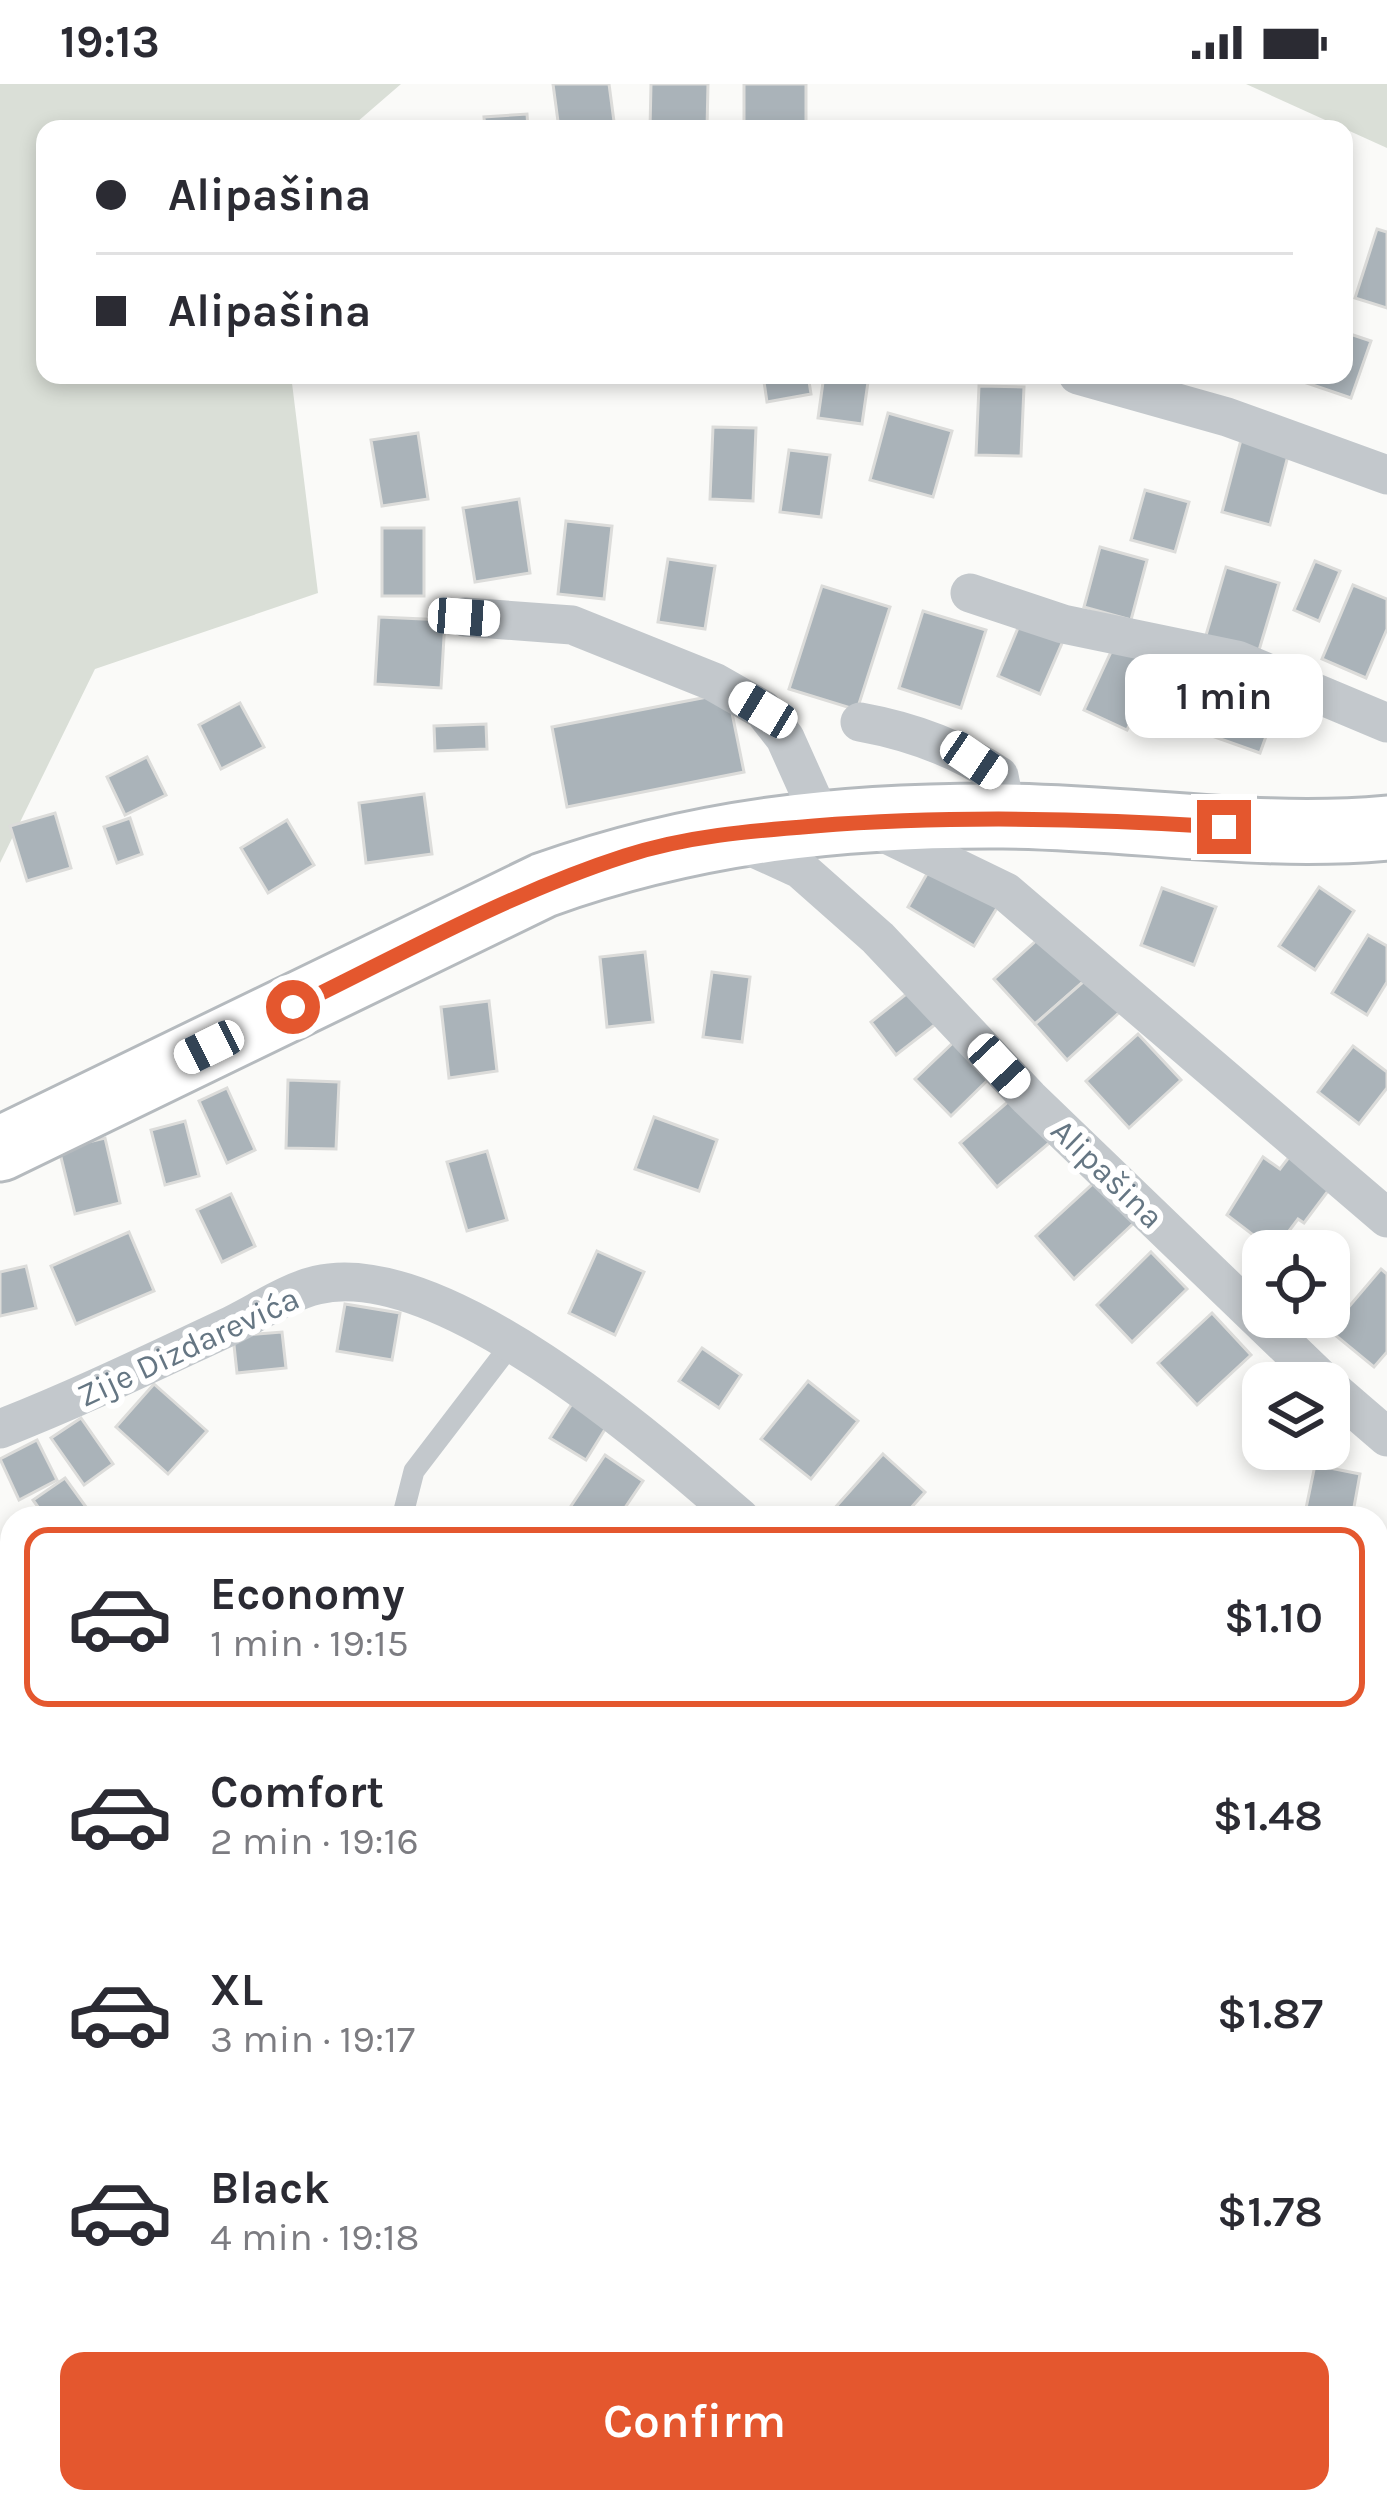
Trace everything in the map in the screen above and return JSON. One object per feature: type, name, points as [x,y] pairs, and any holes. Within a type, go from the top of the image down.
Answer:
[{"type":"main road","points":[[0,1149],[544,885],[629,855],[723,833],[1007,816],[1319,834],[1387,828]]},
{"type":"street","points":[[1110,384],[1227,417],[1387,475]]},
{"type":"street","points":[[970,593],[1063,624],[1237,660],[1387,723]]},
{"type":"street","points":[[464,617],[572,625],[714,682],[763,710],[840,823],[1006,892],[1387,1218]]},
{"type":"street","points":[[860,722],[902,730],[974,760],[999,776],[1007,816]]},
{"type":"street","name":"Alipašina","points":[[723,833],[800,869],[878,938],[1029,1098],[1303,1362]]},
{"type":"street","name":"Zije Dizdarevića","points":[[0,1429],[317,1285],[367,1285],[434,1300],[512,1343],[645,1437],[726,1506]]},
{"type":"street","name":"Alipašina","points":[[1350,1405],[1387,1438]]},
{"type":"lane","points":[[406,1506],[414,1471],[512,1343]]},
{"type":"shaded area","points":[[0,84],[401,84],[359,120],[36,120],[36,384],[292,384],[318,593],[95,669],[0,863]]},
{"type":"shaded area","points":[[1246,84],[1387,84],[1387,148],[1353,133],[1353,120],[1325,120]]},
{"type":"building","points":[[553,84],[609,84],[614,120],[558,120]]},
{"type":"building","points":[[651,84],[708,84],[707,120],[650,120]]},
{"type":"building","points":[[744,84],[806,84],[806,120],[744,120]]},
{"type":"building","points":[[527,114],[527,120],[484,120]]},
{"type":"building","points":[[1377,229],[1387,232],[1387,308],[1355,298]]},
{"type":"building","points":[[1353,335],[1371,341],[1351,398],[1310,384],[1353,384]]},
{"type":"building","points":[[764,384],[809,384],[811,394],[767,402]]},
{"type":"building","points":[[823,384],[868,384],[862,424],[818,418]]},
{"type":"building","points":[[979,386],[1024,387],[1021,456],[976,455]]},
{"type":"building","points":[[888,413],[952,431],[933,497],[870,480]]},
{"type":"building","points":[[713,427],[756,428],[753,501],[710,499]]},
{"type":"building","points":[[418,433],[428,499],[382,506],[371,440]]},
{"type":"building","points":[[1242,436],[1290,448],[1270,525],[1222,512]]},
{"type":"building","points":[[789,450],[830,455],[821,517],[780,512]]},
{"type":"building","points":[[1145,490],[1189,502],[1175,552],[1131,540]]},
{"type":"building","points":[[519,499],[530,573],[475,582],[463,508]]},
{"type":"building","points":[[566,521],[612,526],[604,599],[558,594]]},
{"type":"building","points":[[382,528],[424,528],[424,596],[382,596]]},
{"type":"building","points":[[1100,547],[1147,560],[1131,620],[1084,607]]},
{"type":"building","points":[[668,559],[715,566],[705,629],[658,622]]},
{"type":"building","points":[[1315,561],[1340,571],[1319,621],[1294,610]]},
{"type":"building","points":[[1226,567],[1279,583],[1257,657],[1204,642]]},
{"type":"building","points":[[1353,585],[1387,599],[1387,629],[1366,678],[1322,659]]},
{"type":"building","points":[[822,586],[890,607],[857,710],[789,689]]},
{"type":"building","points":[[923,611],[986,630],[961,708],[899,688]]},
{"type":"building","points":[[1023,616],[1066,634],[1040,694],[998,676]]},
{"type":"building","points":[[379,617],[445,620],[441,688],[375,684]]},
{"type":"building","points":[[1116,641],[1159,661],[1127,730],[1084,710]]},
{"type":"building","points":[[1222,665],[1284,687],[1260,753],[1198,731]]},
{"type":"building","points":[[728,693],[744,772],[567,807],[552,727]]},
{"type":"building","points":[[240,703],[264,747],[221,769],[199,725]]},
{"type":"building","points":[[486,724],[487,749],[435,751],[434,726]]},
{"type":"building","points":[[147,757],[166,795],[125,815],[107,777]]},
{"type":"building","points":[[424,794],[432,854],[366,863],[359,803]]},
{"type":"building","points":[[55,813],[71,868],[27,881],[10,826]]},
{"type":"building","points":[[130,818],[142,854],[117,863],[104,827]]},
{"type":"building","points":[[287,820],[314,865],[268,893],[241,848]]},
{"type":"building","points":[[936,858],[1003,898],[974,946],[908,907]]},
{"type":"building","points":[[1319,887],[1354,911],[1315,970],[1279,946]]},
{"type":"building","points":[[1162,888],[1216,907],[1194,965],[1141,945]]},
{"type":"building","points":[[1049,929],[1091,975],[1035,1024],[994,979]]},
{"type":"building","points":[[1368,935],[1387,946],[1387,982],[1367,1015],[1332,993]]},
{"type":"building","points":[[645,952],[653,1022],[607,1027],[600,957]]},
{"type":"building","points":[[712,972],[750,977],[742,1042],[703,1037]]},
{"type":"building","points":[[1091,975],[1122,1010],[1067,1060],[1035,1024]]},
{"type":"building","points":[[915,987],[941,1020],[896,1055],[871,1022]]},
{"type":"building","points":[[489,1001],[497,1071],[449,1078],[441,1007]]},
{"type":"building","points":[[1138,1034],[1181,1080],[1129,1128],[1086,1081]]},
{"type":"building","points":[[961,1035],[997,1071],[951,1116],[915,1079]]},
{"type":"building","points":[[1353,1046],[1387,1072],[1387,1088],[1359,1124],[1318,1092]]},
{"type":"building","points":[[288,1080],[339,1082],[336,1149],[286,1148]]},
{"type":"building","points":[[227,1088],[255,1150],[227,1163],[199,1101]]},
{"type":"building","points":[[1017,1094],[1054,1139],[997,1187],[960,1143]]},
{"type":"building","points":[[654,1117],[717,1140],[699,1191],[635,1169]]},
{"type":"building","points":[[185,1121],[199,1176],[165,1185],[151,1130]]},
{"type":"building","points":[[105,1138],[120,1203],[75,1214],[59,1149]]},
{"type":"building","points":[[1296,1148],[1337,1179],[1304,1223],[1298,1219],[1290,1230],[1247,1230],[1227,1215],[1263,1157],[1280,1169]]},
{"type":"building","points":[[487,1151],[507,1220],[467,1231],[447,1162]]},
{"type":"building","points":[[1097,1180],[1135,1222],[1074,1279],[1036,1236]]},
{"type":"building","points":[[231,1194],[255,1246],[222,1262],[197,1210]]},
{"type":"building","points":[[129,1232],[154,1291],[76,1324],[51,1266]]},
{"type":"building","points":[[597,1251],[644,1272],[615,1335],[569,1313]]},
{"type":"building","points":[[1151,1252],[1187,1289],[1132,1342],[1097,1305]]},
{"type":"building","points":[[26,1266],[36,1308],[0,1316],[0,1272]]},
{"type":"building","points":[[1381,1269],[1387,1274],[1387,1352],[1374,1367],[1339,1338],[1350,1338],[1350,1305]]},
{"type":"building","points":[[345,1304],[400,1313],[392,1360],[337,1351]]},
{"type":"building","points":[[1212,1313],[1251,1355],[1197,1405],[1158,1363]]},
{"type":"building","points":[[282,1332],[286,1368],[237,1373],[233,1336]]},
{"type":"building","points":[[702,1348],[741,1375],[719,1408],[679,1381]]},
{"type":"building","points":[[808,1381],[858,1421],[811,1479],[761,1439]]},
{"type":"building","points":[[154,1384],[207,1431],[168,1474],[116,1427]]},
{"type":"building","points":[[577,1396],[612,1418],[586,1460],[550,1438]]},
{"type":"building","points":[[81,1418],[113,1464],[84,1485],[51,1438]]},
{"type":"building","points":[[37,1440],[57,1480],[19,1500],[0,1459]]},
{"type":"building","points":[[883,1454],[925,1492],[913,1506],[837,1506]]},
{"type":"building","points":[[605,1455],[643,1481],[626,1506],[571,1506]]},
{"type":"building","points":[[1314,1470],[1360,1474],[1354,1506],[1306,1506]]},
{"type":"building","points":[[65,1478],[85,1506],[37,1506],[33,1500]]},
{"type":"route","points":[[293,1007],[544,885],[629,855],[723,833],[856,820],[1007,816],[1224,827]]}]
